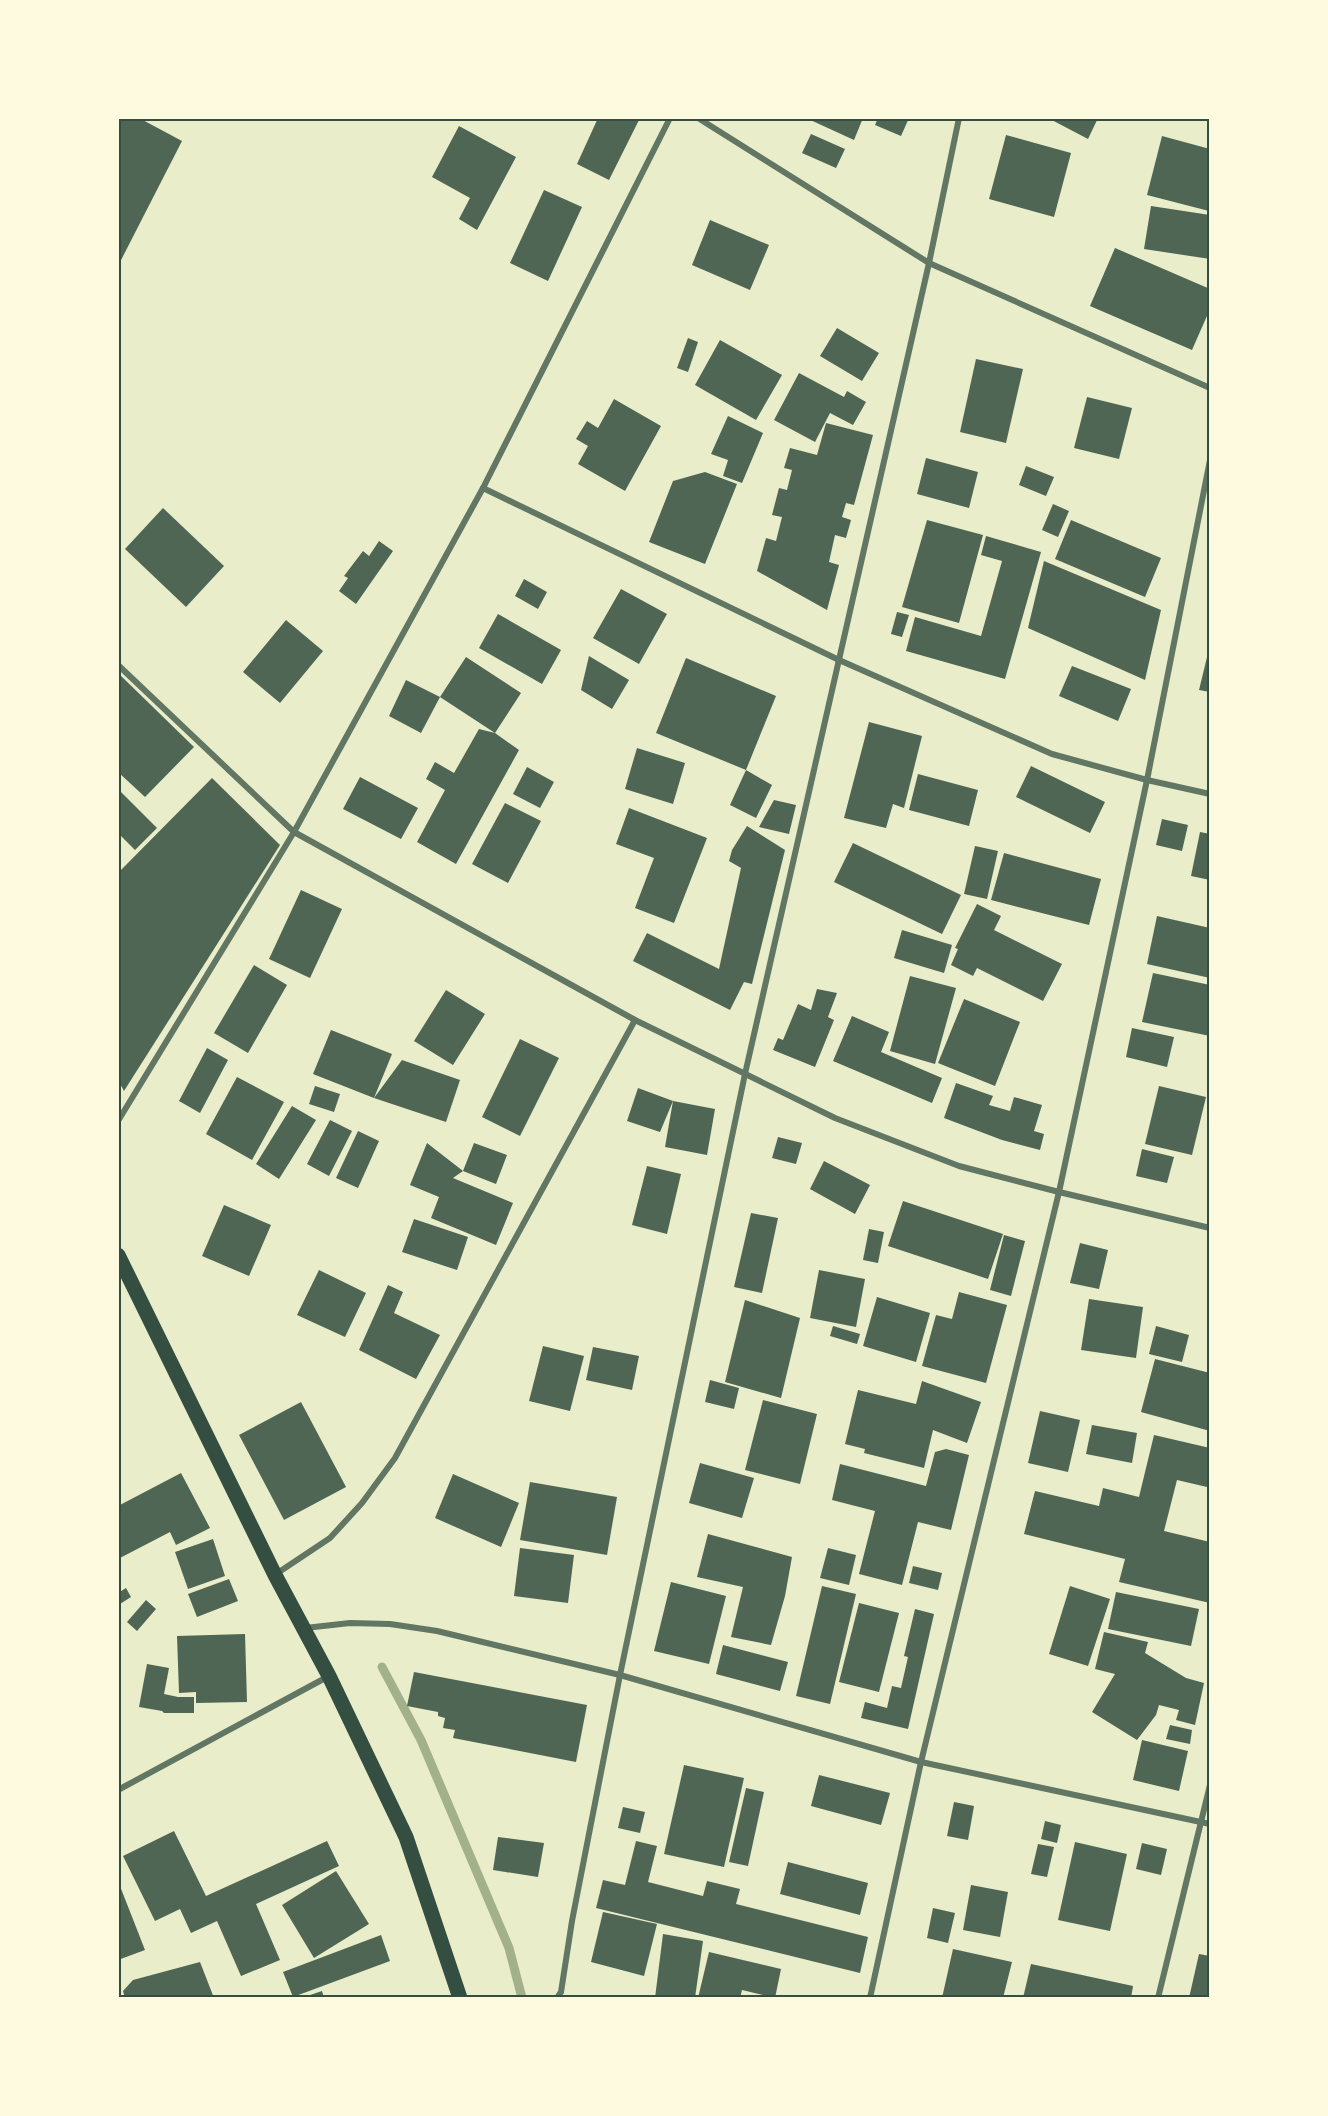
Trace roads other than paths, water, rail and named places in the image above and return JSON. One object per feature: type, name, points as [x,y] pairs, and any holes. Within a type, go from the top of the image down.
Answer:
[{"type":"main road","points":[[118,1255],[275,1575],[329,1676],[406,1837],[460,1998]]},
{"type":"street","points":[[118,1121],[294,832],[483,488],[670,118]]},
{"type":"street","points":[[698,118],[929,262],[1209,388]]},
{"type":"street","points":[[557,1998],[561,1992],[572,1921],[620,1675],[745,1074],[929,262],[959,118]]},
{"type":"street","points":[[870,1998],[921,1762],[1059,1192],[1147,780],[1209,460]]},
{"type":"street","points":[[483,488],[839,660],[1052,754],[1209,794]]},
{"type":"street","points":[[118,665],[294,832],[635,1020],[835,1118],[959,1166],[1209,1228]]},
{"type":"street","points":[[275,1575],[330,1538],[362,1503],[395,1458],[635,1020]]},
{"type":"street","points":[[304,1628],[350,1623],[390,1624],[425,1630],[620,1675],[921,1762],[1209,1824]]},
{"type":"street","points":[[118,1790],[329,1676]]},
{"type":"street","points":[[1158,1998],[1209,1785]]},
{"type":"waterway","points":[[382,1667],[421,1740],[509,1948],[522,1998]]}]
